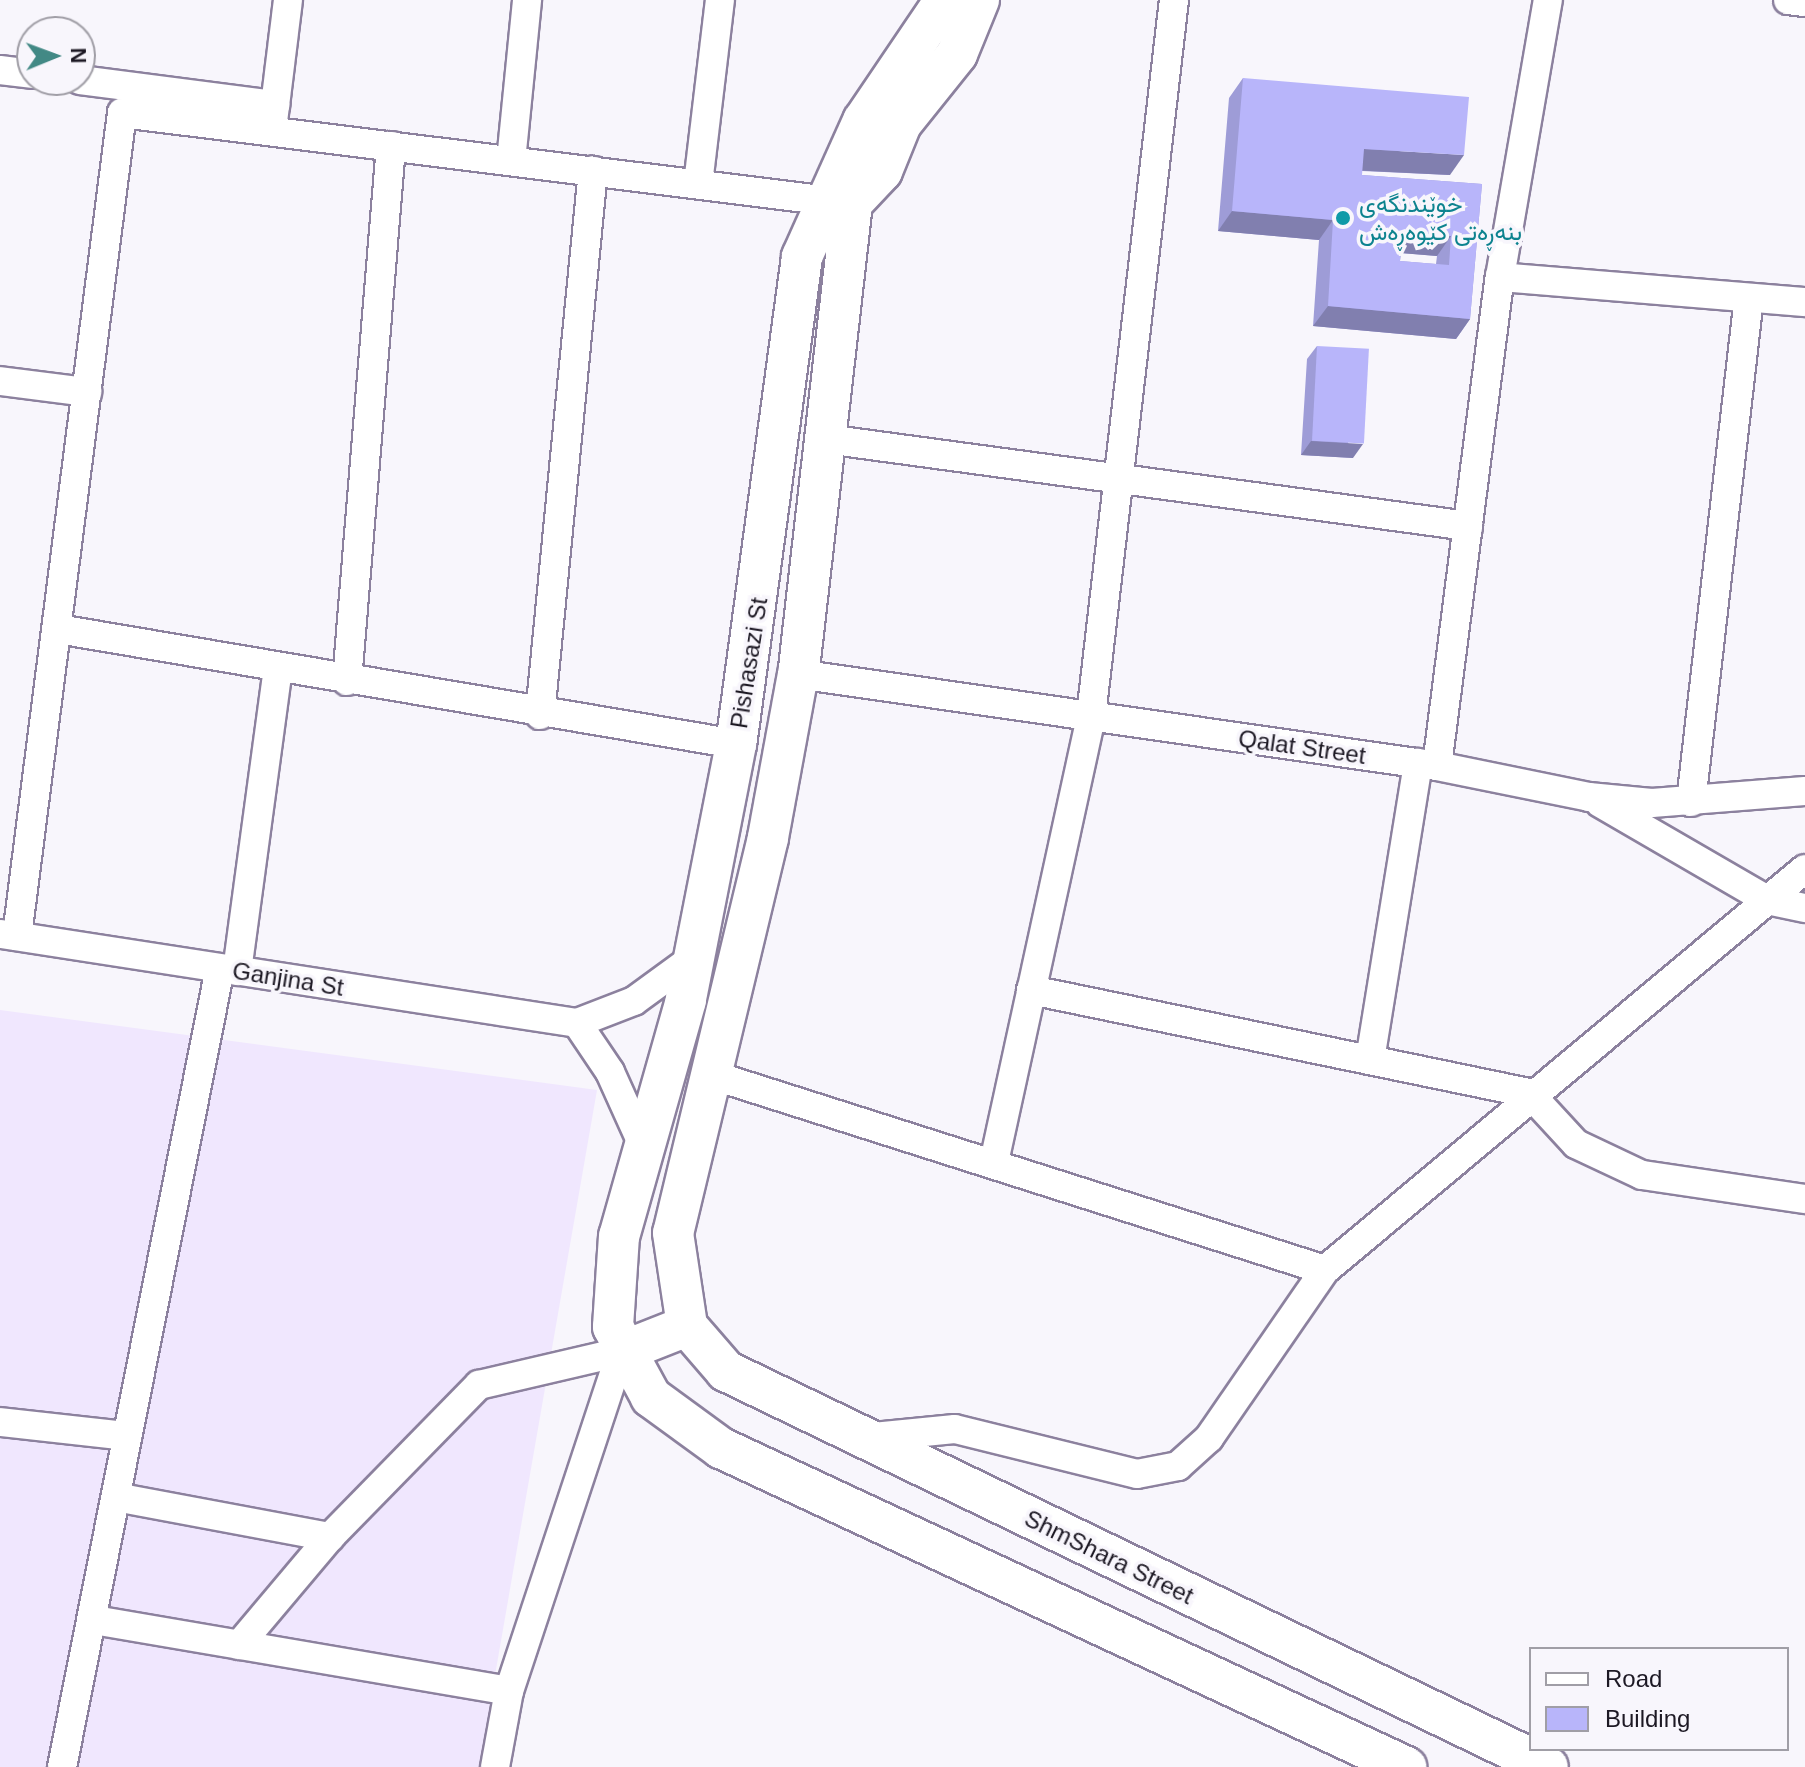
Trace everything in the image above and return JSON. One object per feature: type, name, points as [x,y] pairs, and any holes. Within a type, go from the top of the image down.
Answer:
[{"type":"main road","name":"Pishasazi St","points":[[621,1352],[613,1327],[614,1268],[643,1145],[697,955],[736,744],[794,296],[837,201],[863,121],[945,0]]},
{"type":"main road","name":"Pishasazi St","points":[[837,201],[882,171],[901,124],[957,54],[979,0]]},
{"type":"main road","name":"Pishasazi St","points":[[687,1326],[673,1233],[768,838],[798,674],[826,439],[837,201]]},
{"type":"main road","points":[[687,1326],[621,1352],[661,1407],[721,1448],[1406,1767]]},
{"type":"main road","name":"ShmShara Street","points":[[687,1326],[726,1371],[1548,1767]]},
{"type":"street","points":[[274,118],[288,0]]},
{"type":"street","points":[[511,161],[527,0]]},
{"type":"street","points":[[698,184],[720,0]]},
{"type":"street","points":[[994,1162],[1091,716],[1174,0]]},
{"type":"street","points":[[1370,1060],[1427,765],[1468,526],[1500,277],[1548,0]]},
{"type":"street","points":[[1788,0],[1805,2]]},
{"type":"street","points":[[96,83],[274,118],[391,146],[837,201]]},
{"type":"street","points":[[8,935],[58,629],[122,113],[274,118]]},
{"type":"street","points":[[347,681],[391,146]]},
{"type":"street","points":[[540,715],[593,171]]},
{"type":"street","points":[[1500,277],[1805,302]]},
{"type":"street","points":[[1691,802],[1749,298]]},
{"type":"street","points":[[0,381],[87,392]]},
{"type":"street","points":[[826,439],[1468,526]]},
{"type":"street","points":[[58,629],[540,715],[736,744]]},
{"type":"street","points":[[62,1767],[94,1620],[127,1436],[229,969],[278,668]]},
{"type":"street","name":"Qalat Street","points":[[798,674],[1427,765],[1589,797],[1691,802],[1805,791]]},
{"type":"street","points":[[1589,797],[1767,900],[1805,908]]},
{"type":"street","points":[[863,1438],[955,1429],[1137,1474],[1178,1466],[1209,1438],[1325,1270],[1529,1093],[1805,869]]},
{"type":"street","name":"Ganjina St","points":[[8,935],[577,1023],[634,1001],[697,955]]},
{"type":"street","points":[[1031,990],[1529,1093],[1576,1144],[1642,1175],[1805,1199]]},
{"type":"street","points":[[577,1023],[610,1072],[643,1145]]},
{"type":"street","points":[[709,1074],[994,1162],[1325,1270]]},
{"type":"street","points":[[239,1645],[330,1537],[479,1385],[621,1352]]},
{"type":"street","points":[[495,1767],[509,1691],[621,1352]]},
{"type":"street","points":[[0,1422],[127,1436]]},
{"type":"street","points":[[116,1497],[330,1537]]},
{"type":"street","points":[[94,1620],[509,1691]]},
{"type":"shaded area","points":[[0,1010],[597,1090],[479,1767],[0,1767]]},
{"type":"building","name":"خوێندنگەی بنەڕەتی کێوەڕەش","points":[[1243,78],[1469,97],[1464,155],[1364,149],[1362,175],[1482,184],[1470,319],[1328,306],[1333,220],[1232,211]],"holes":[[[1402,232],[1451,236],[1449,265],[1400,261]]]},
{"type":"building","points":[[1317,346],[1369,349],[1364,444],[1312,441]]},
{"type":"place","name":"خوێندنگەی بنەڕەتی کێوەڕەش","points":[[1343,218]]}]
